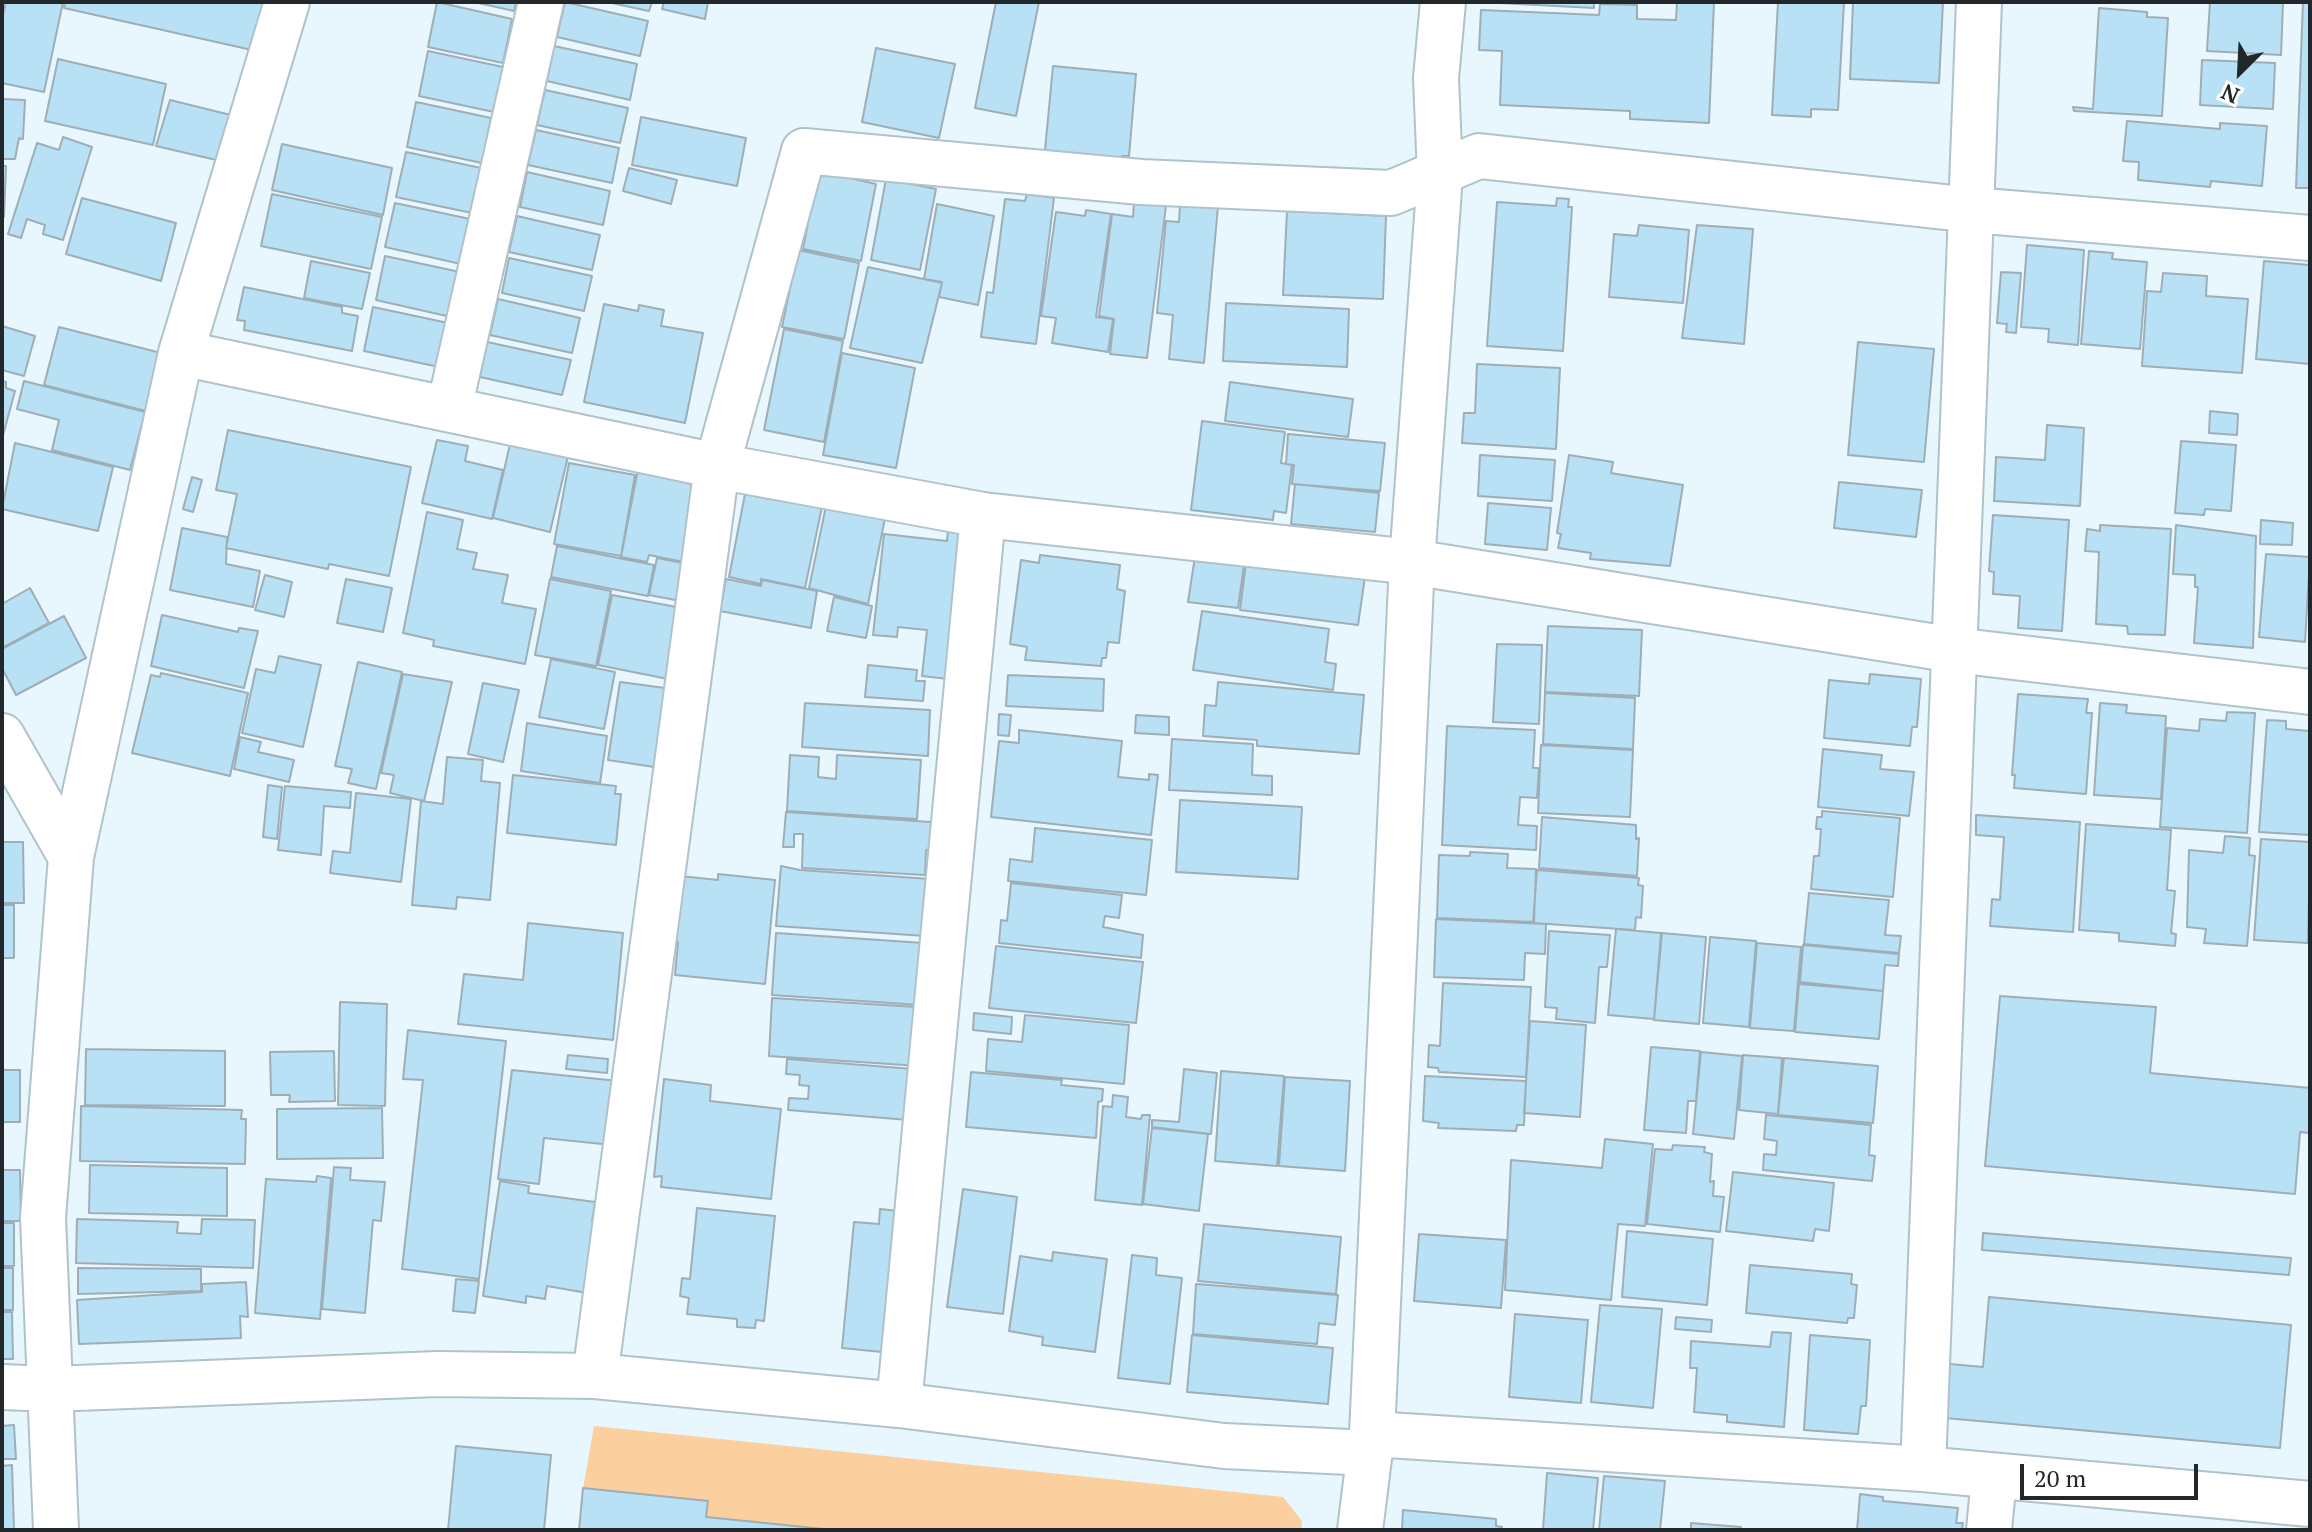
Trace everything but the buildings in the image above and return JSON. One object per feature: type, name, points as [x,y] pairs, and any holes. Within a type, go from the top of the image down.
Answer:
[{"type":"street","points":[[56,1530],[43,1218],[71,857],[181,353],[287,2]]},
{"type":"street","points":[[449,409],[541,2]]},
{"type":"street","points":[[1360,1530],[1371,1444],[1412,562],[1440,175],[1436,78],[1443,2]]},
{"type":"street","points":[[1923,1469],[1979,2]]},
{"type":"street","points":[[595,1376],[717,466],[804,151],[1141,182],[1391,193],[1479,156],[1972,210],[2310,238]]},
{"type":"street","points":[[181,353],[717,466],[983,515],[1412,562],[1954,650],[2310,692]]},
{"type":"street","points":[[899,1405],[983,515]]},
{"type":"street","points":[[2,736],[71,857]]},
{"type":"street","points":[[2,1387],[51,1389],[321,1377],[595,1376],[899,1405],[1224,1446],[1371,1444],[1923,1469],[1994,1478],[2310,1504]]},
{"type":"street","points":[[1989,1530],[1994,1478]]},
{"type":"shaded area","points":[[594,1426],[1283,1497],[1302,1521],[1301,1530],[834,1530],[706,1517],[707,1501],[583,1489]]}]
